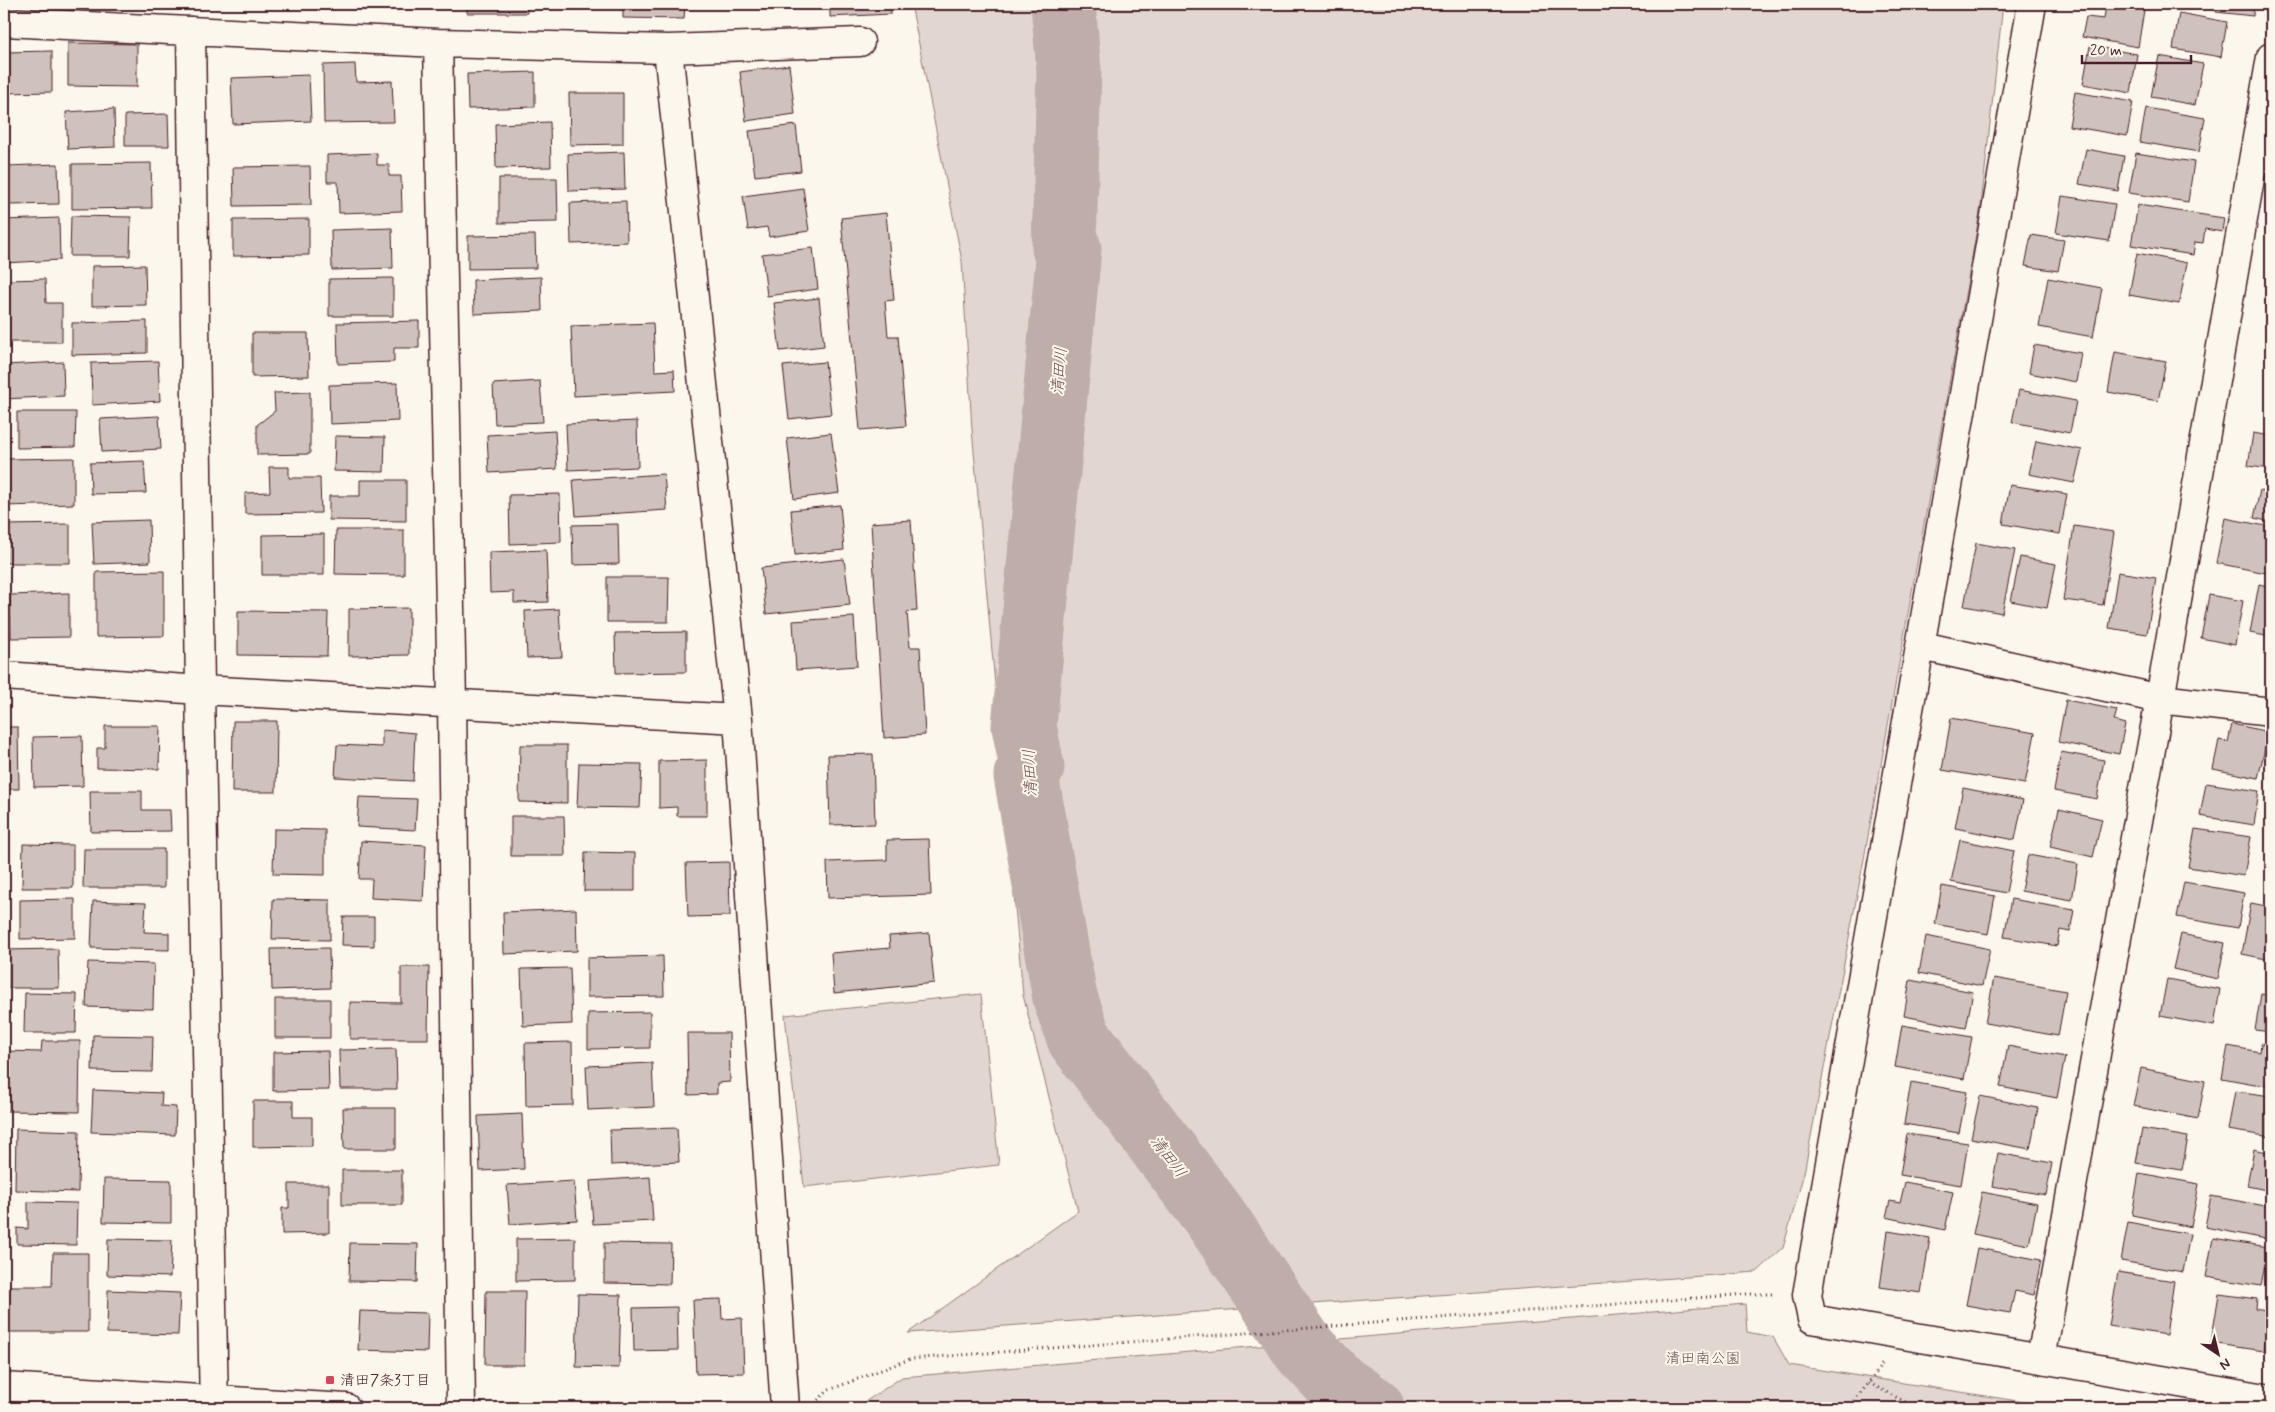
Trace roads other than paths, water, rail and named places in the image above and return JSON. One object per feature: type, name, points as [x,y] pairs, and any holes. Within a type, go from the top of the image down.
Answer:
[{"type":"street","points":[[2032,4],[1922,646],[1807,1295],[1812,1319],[1900,1336],[2271,1399]]},
{"type":"street","points":[[4,22],[438,43],[668,48],[860,42]]},
{"type":"street","points":[[191,31],[200,690],[215,1404]]},
{"type":"street","points":[[438,43],[452,702],[461,1408]]},
{"type":"street","points":[[668,48],[738,719],[786,1408]]},
{"type":"street","points":[[2041,1359],[2160,699],[2271,57]]},
{"type":"street","points":[[1922,646],[2160,699],[2271,712]]},
{"type":"street","points":[[4,676],[200,690],[452,702],[738,719]]},
{"type":"street","points":[[4,1387],[215,1404],[346,1408]]},
{"type":"waterway","name":"清田川","points":[[1063,4],[1069,70],[1064,248],[1069,249],[1024,726],[1032,767],[1026,776],[1065,998],[1079,1038],[1215,1217],[1305,1350],[1339,1386],[1372,1408]]},
{"type":"place","name":"清田7条3丁目","points":[[330,1380]]},
{"type":"park label","name":"清田南公園","points":[[1703,1358]]}]
